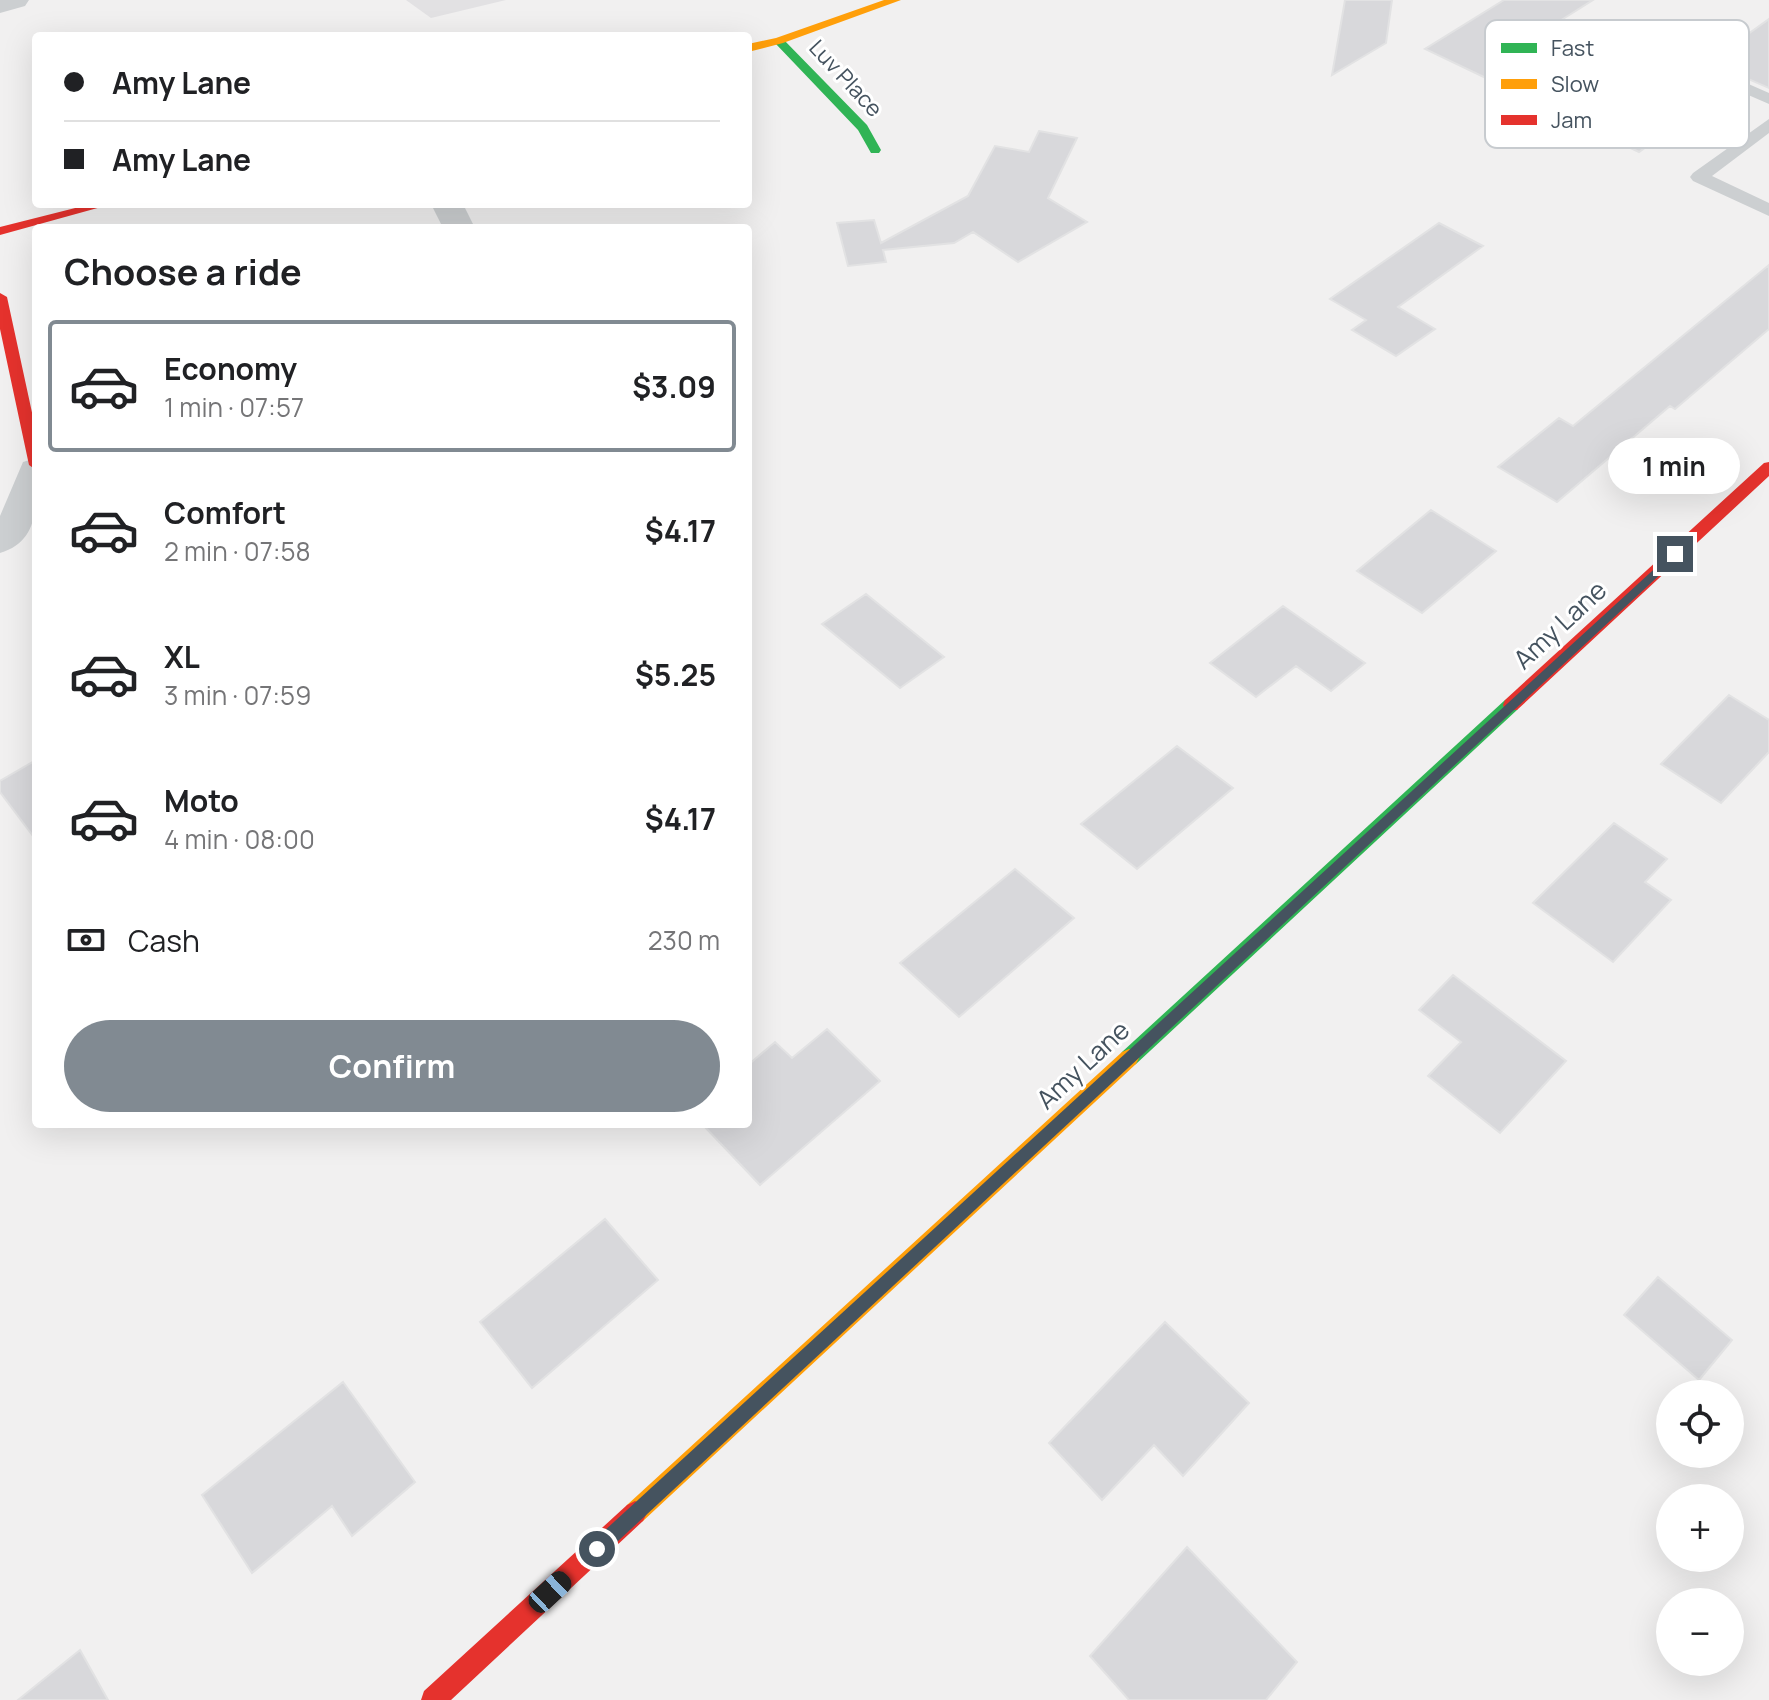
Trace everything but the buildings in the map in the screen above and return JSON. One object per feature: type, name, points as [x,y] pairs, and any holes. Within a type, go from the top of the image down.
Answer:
[{"type":"street","points":[[0,5],[15,0]]},
{"type":"street","points":[[752,47],[779,41],[895,0]]},
{"type":"street","name":"Luv Place","points":[[779,41],[863,128],[875,150]]},
{"type":"street","points":[[0,231],[90,208]]},
{"type":"street","points":[[0,297],[32,446]]},
{"type":"street","name":"Amy Lane","points":[[433,1700],[1769,467]]},
{"type":"street","points":[[0,539],[9,532],[32,486]]},
{"type":"lane","points":[[1749,90],[1769,99]]},
{"type":"lane","points":[[1749,139],[1769,124]]},
{"type":"lane","points":[[1737,148],[1699,177],[1769,210]]},
{"type":"shaded area","points":[[406,0],[506,0],[431,18]]},
{"type":"traffic: fast","points":[[779,41],[863,128],[875,150]]},
{"type":"traffic: fast","points":[[1129,1058],[1511,705]]},
{"type":"traffic: slow","points":[[752,47],[779,41],[895,0]]},
{"type":"traffic: slow","points":[[635,1513],[1129,1058]]},
{"type":"traffic: jam","points":[[0,231],[90,208]]},
{"type":"traffic: jam","points":[[0,297],[32,446]]},
{"type":"traffic: jam","points":[[1511,705],[1769,467]]},
{"type":"traffic: jam","points":[[433,1700],[635,1513]]},
{"type":"route","points":[[597,1549],[1675,554]]}]
